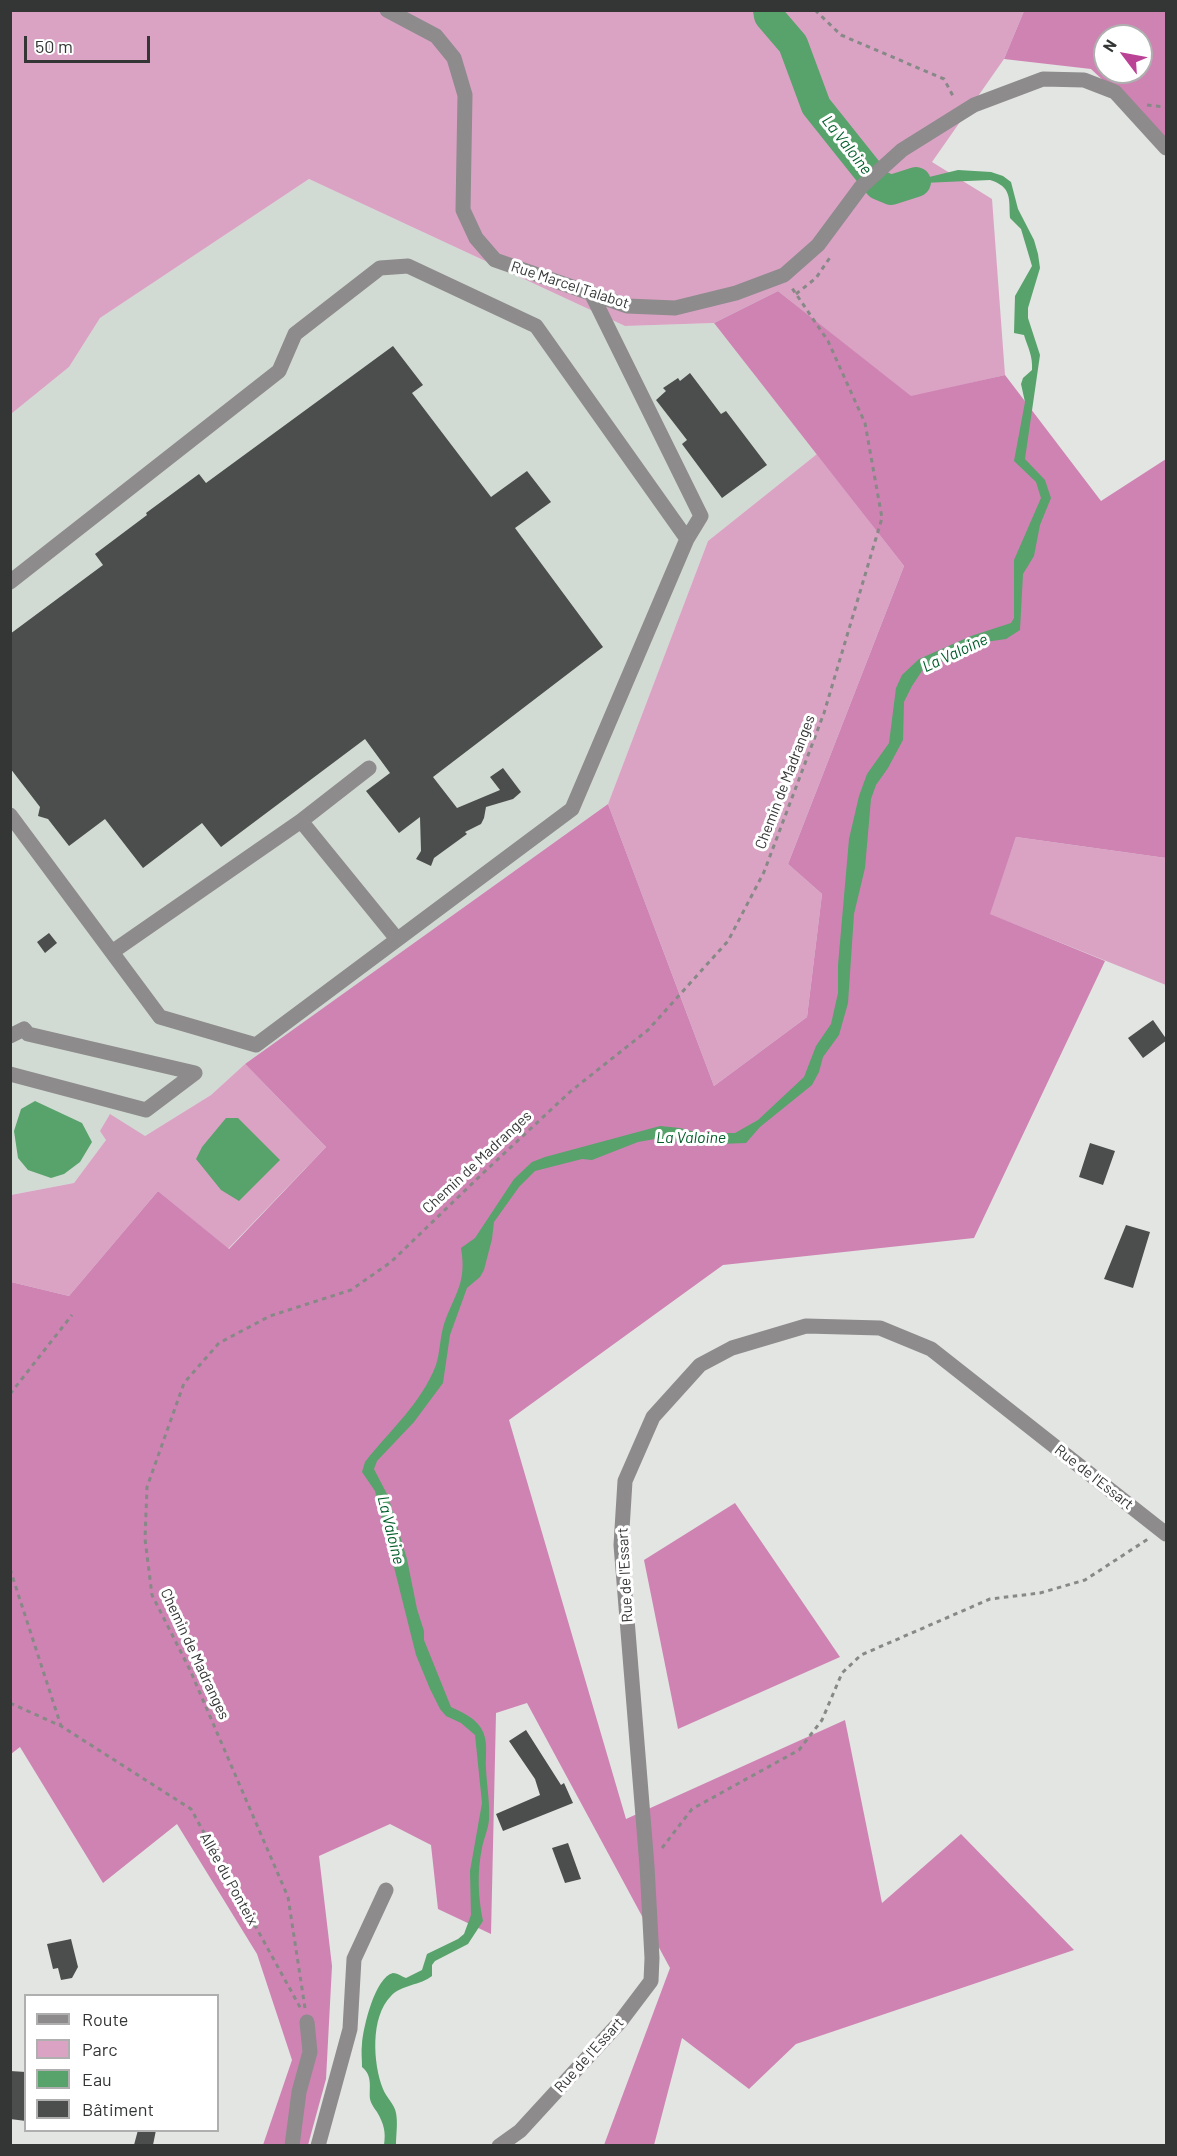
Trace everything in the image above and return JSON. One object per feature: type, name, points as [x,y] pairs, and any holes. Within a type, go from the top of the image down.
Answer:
[{"type":"street","name":"Rue Marcel Talabot","points":[[387,10],[436,36],[454,58],[465,95],[463,210],[476,238],[495,260],[627,306],[675,308],[736,293],[784,275],[818,245],[861,187],[902,150],[962,112]]},
{"type":"street","points":[[962,112],[974,105],[1043,79],[1084,80],[1115,92],[1167,148]]},
{"type":"street","points":[[10,582],[279,371],[295,334],[380,268],[408,266],[536,326],[687,539]]},
{"type":"street","points":[[10,815],[160,1017],[256,1045],[572,809],[687,539],[701,516],[591,293]]},
{"type":"street","points":[[112,952],[301,821],[369,768]]},
{"type":"street","points":[[301,821],[397,939]]},
{"type":"street","points":[[10,1036],[24,1029],[28,1034],[195,1073],[146,1110],[10,1074]]},
{"type":"street","name":"Rue de l'Essart","points":[[500,2145],[520,2131],[582,2064],[620,2022],[651,1981],[647,1866],[621,1545],[626,1481],[653,1417],[700,1365],[732,1348],[806,1326],[880,1328],[932,1349],[1165,1532]]},
{"type":"street","points":[[318,2145],[350,2029],[354,1959],[386,1890]]},
{"type":"street","points":[[292,2145],[299,2092],[310,2052],[307,2022]]},
{"type":"path","points":[[815,10],[841,35],[944,79],[962,112]]},
{"type":"path","name":"Chemin de Madranges","points":[[307,2022],[288,1897],[190,1670],[152,1595],[145,1539],[147,1487],[184,1383],[219,1342],[270,1316],[351,1290],[391,1262],[481,1174],[571,1091],[648,1030],[728,941],[764,872],[824,713],[882,518],[865,423],[828,341],[784,275]]},
{"type":"path","points":[[10,1394],[72,1315]]},
{"type":"path","points":[[647,1866],[692,1809],[799,1750],[822,1720],[842,1673],[861,1655],[990,1599],[1040,1593],[1085,1580],[1165,1532]]},
{"type":"path","points":[[10,1569],[61,1726]]},
{"type":"path","name":"Allée du Ponteix","points":[[10,1703],[61,1726],[191,1809],[307,2022]]},
{"type":"shaded area","points":[[1024,11],[1166,11],[1166,140],[1107,84],[1153,84],[1153,24],[1093,24],[1093,71],[1004,59]]},
{"type":"shaded area","points":[[309,179],[625,326],[714,323],[817,454],[708,541],[608,804],[245,1064],[211,1095],[145,1136],[106,1140],[74,1183],[11,1195],[11,414],[69,367],[100,318]]},
{"type":"shaded area","points":[[778,291],[911,396],[1005,375],[1101,501],[1166,459],[1166,858],[1016,837],[990,914],[1105,961],[974,1238],[723,1265],[509,1420],[626,1819],[845,1720],[882,1903],[961,1834],[1074,1950],[796,2044],[749,2089],[682,2038],[654,2145],[604,2145],[670,1968],[527,1703],[496,1713],[491,1934],[438,1909],[431,1845],[390,1824],[319,1856],[332,1966],[326,2079],[308,2145],[263,2145],[292,2060],[257,1954],[177,1824],[103,1883],[20,1747],[11,1754],[11,1282],[69,1296],[158,1191],[229,1249],[326,1147],[245,1064],[608,804],[714,1086],[807,1017],[822,894],[788,864],[904,566],[714,323]]},
{"type":"shaded area","points":[[735,1503],[840,1657],[678,1729],[644,1560]]},
{"type":"green space","points":[[11,11],[1024,11],[1004,59],[932,162],[992,199],[1005,375],[911,397],[778,291],[714,323],[625,326],[309,179],[100,318],[69,367],[11,414]]},
{"type":"green space","points":[[817,454],[904,566],[788,864],[822,894],[807,1017],[714,1086],[608,804],[708,541]]},
{"type":"green space","points":[[1016,837],[1166,858],[1166,985],[989,914]]},
{"type":"green space","points":[[245,1064],[326,1147],[228,1249],[158,1191],[69,1296],[11,1282],[11,1195],[74,1183],[106,1140],[100,1131],[110,1114],[145,1136],[211,1095]]},
{"type":"water","points":[[765,11],[768,11],[774,26],[793,44],[816,106],[861,165],[859,175],[810,104],[806,83],[792,48],[767,22]]},
{"type":"water","points":[[958,170],[991,172],[1011,182],[1018,209],[1034,240],[1038,254],[1040,268],[1028,308],[1028,318],[1040,355],[1025,459],[1045,480],[1051,498],[1040,525],[1034,556],[1023,574],[1020,630],[1006,639],[985,642],[922,671],[904,702],[903,740],[876,785],[871,799],[865,868],[854,914],[848,1003],[839,1035],[823,1057],[812,1085],[760,1127],[746,1143],[693,1145],[670,1139],[655,1139],[638,1142],[592,1160],[582,1159],[535,1171],[519,1187],[494,1222],[484,1270],[480,1277],[467,1288],[450,1335],[443,1383],[414,1422],[377,1461],[374,1469],[388,1496],[407,1559],[424,1631],[424,1640],[451,1707],[472,1718],[483,1733],[486,1743],[489,1801],[488,1824],[480,1857],[479,1875],[483,1921],[468,1944],[435,1961],[432,1965],[432,1976],[395,1992],[384,2005],[379,2016],[375,2041],[377,2067],[383,2089],[395,2110],[397,2121],[396,2145],[384,2145],[383,2124],[371,2101],[368,2074],[362,2067],[363,2037],[371,2004],[387,1977],[393,1973],[406,1978],[422,1970],[427,1954],[464,1934],[471,1915],[470,1871],[482,1803],[475,1735],[461,1723],[446,1716],[430,1689],[416,1655],[375,1491],[362,1472],[365,1462],[414,1404],[430,1379],[436,1365],[444,1324],[461,1279],[461,1248],[475,1238],[514,1179],[532,1162],[545,1157],[660,1126],[699,1133],[735,1133],[758,1120],[804,1077],[816,1046],[831,1024],[838,993],[838,965],[849,839],[859,796],[867,774],[889,743],[896,688],[902,675],[919,659],[971,636],[1011,623],[1014,618],[1014,560],[1041,498],[1036,482],[1014,461],[1025,402],[1021,384],[1023,378],[1032,370],[1030,352],[1024,335],[1014,333],[1015,296],[1032,266],[1021,229],[1010,218],[1006,190],[990,180],[923,183],[891,195],[880,193],[875,189],[882,182],[896,185]]},
{"type":"water","points":[[35,1101],[82,1123],[92,1142],[80,1162],[64,1174],[51,1178],[28,1170],[18,1158],[14,1131],[21,1109]]},
{"type":"water","points":[[226,1118],[238,1118],[280,1160],[239,1201],[221,1190],[196,1159],[202,1147]]},
{"type":"building","points":[[393,346],[423,385],[412,393],[491,497],[527,471],[551,502],[515,528],[603,647],[433,777],[457,808],[500,790],[490,777],[503,768],[521,792],[513,799],[486,807],[481,824],[465,832],[467,834],[434,858],[431,866],[416,859],[421,851],[420,817],[399,833],[366,791],[390,773],[365,739],[221,847],[202,823],[143,868],[105,819],[69,846],[48,819],[38,816],[40,807],[10,768],[10,634],[103,565],[95,554],[147,515],[146,513],[199,474],[206,483]]},
{"type":"building","points":[[690,373],[721,414],[726,411],[767,465],[722,498],[682,444],[687,440],[656,400],[666,391],[663,388],[678,378],[680,381]]},
{"type":"building","points":[[49,933],[57,943],[45,953],[37,942]]},
{"type":"building","points":[[1153,1020],[1167,1040],[1143,1058],[1128,1038]]},
{"type":"building","points":[[1090,1143],[1115,1151],[1103,1185],[1079,1177]]},
{"type":"building","points":[[1126,1225],[1150,1232],[1133,1288],[1104,1279]]},
{"type":"building","points":[[526,1730],[561,1785],[564,1783],[573,1803],[503,1831],[496,1814],[540,1795],[535,1779],[509,1741]]},
{"type":"building","points":[[568,1843],[581,1879],[565,1883],[552,1848]]},
{"type":"building","points":[[71,1939],[78,1967],[72,1978],[61,1980],[58,1968],[53,1969],[47,1944]]},
{"type":"building","points":[[10,2071],[24,2072],[24,2121],[10,2119]]},
{"type":"building","points":[[137,2132],[156,2132],[153,2145],[134,2145]]},
{"type":"waterway","name":"La Valoine","points":[[768,10],[769,16],[793,44],[816,106],[879,185],[891,190],[916,182]]}]
